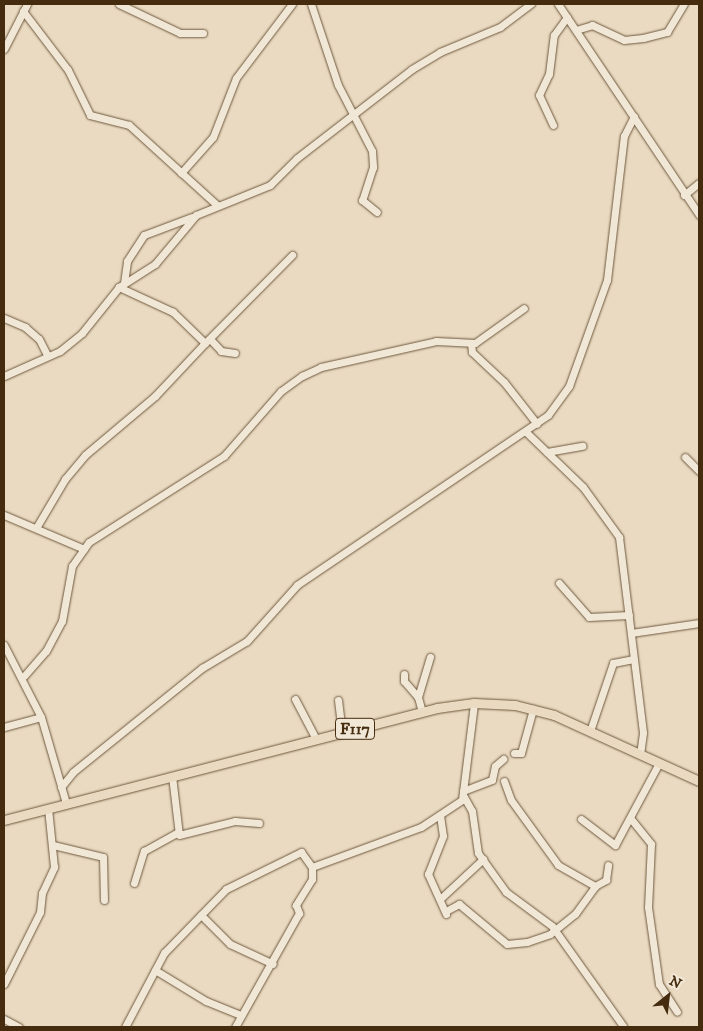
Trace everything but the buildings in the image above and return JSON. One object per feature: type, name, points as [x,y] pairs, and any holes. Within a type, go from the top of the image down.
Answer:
[{"type":"main road","name":"F117","points":[[4,820],[422,712],[474,703],[534,709],[590,731],[699,781]]},
{"type":"street","points":[[119,4],[180,33],[203,33]]},
{"type":"street","points":[[180,173],[213,137],[236,78],[292,4]]},
{"type":"street","points":[[311,4],[353,117],[372,151],[373,167],[362,200],[378,212]]},
{"type":"street","points":[[122,285],[127,261],[144,234],[196,216],[217,205],[270,185],[298,158],[427,59],[500,27],[531,4]]},
{"type":"street","points":[[558,4],[699,215]]},
{"type":"street","points":[[576,30],[592,25],[624,40],[643,38],[667,32],[684,4]]},
{"type":"street","points":[[4,50],[25,7],[68,70],[90,115],[129,125],[217,205]]},
{"type":"street","points":[[553,125],[539,95],[549,74],[554,35],[567,17]]},
{"type":"street","points":[[61,787],[73,772],[202,668],[248,641],[296,584],[537,424],[569,386],[590,335],[616,227],[624,136],[634,116]]},
{"type":"street","points":[[684,195],[699,183]]},
{"type":"street","points":[[4,376],[47,355],[60,351],[96,321],[122,285],[155,264],[196,216]]},
{"type":"street","points":[[36,528],[65,478],[85,456],[154,396],[292,255]]},
{"type":"street","points":[[122,285],[172,312],[207,342],[221,351],[235,353]]},
{"type":"street","points":[[24,676],[46,651],[62,621],[70,573],[84,549],[101,532],[224,456],[281,391],[302,376],[321,367],[436,341],[470,343],[486,338],[524,308]]},
{"type":"street","points":[[4,318],[25,327],[40,339],[47,355]]},
{"type":"street","points":[[470,343],[472,352],[504,382],[537,424]]},
{"type":"street","points":[[526,432],[600,507],[619,537],[643,733],[640,754]]},
{"type":"street","points":[[547,452],[582,446]]},
{"type":"street","points":[[685,457],[699,471]]},
{"type":"street","points":[[4,515],[84,549]]},
{"type":"street","points":[[559,583],[589,617],[629,615]]},
{"type":"street","points":[[631,633],[699,623]]},
{"type":"street","points":[[4,644],[24,676],[41,717],[66,804]]},
{"type":"street","points":[[418,697],[430,657]]},
{"type":"street","points":[[590,731],[612,663],[634,659]]},
{"type":"street","points":[[404,674],[404,681],[418,697],[422,712]]},
{"type":"street","points":[[295,699],[316,739]]},
{"type":"street","points":[[338,700],[342,732]]},
{"type":"street","points":[[312,867],[421,827],[462,800],[474,703]]},
{"type":"street","points":[[514,753],[521,753],[534,709]]},
{"type":"street","points":[[4,727],[41,717]]},
{"type":"street","points":[[463,793],[492,780],[498,760],[503,760]]},
{"type":"street","points":[[653,771],[659,763]]},
{"type":"street","points":[[581,819],[615,845],[631,819],[659,763]]},
{"type":"street","points":[[172,776],[177,833]]},
{"type":"street","points":[[504,781],[511,800],[558,865],[595,886]]},
{"type":"street","points":[[463,793],[470,804],[482,859],[506,892],[553,931],[623,1026]]},
{"type":"street","points":[[4,984],[40,912],[42,893],[54,867],[48,808]]},
{"type":"street","points":[[440,815],[443,836],[428,874],[446,913],[459,904],[507,944],[527,942],[553,931],[574,914],[595,886],[606,880],[608,865]]},
{"type":"street","points":[[631,819],[651,844],[648,907],[659,984],[677,1012]]},
{"type":"street","points":[[134,883],[144,851],[177,833],[186,836],[235,821],[259,823]]},
{"type":"street","points":[[53,845],[103,857],[104,900]]},
{"type":"street","points":[[125,1027],[164,953],[226,890],[301,852],[312,867],[312,879],[296,905],[299,913],[265,980],[256,983],[235,1027]]},
{"type":"street","points":[[440,899],[482,859]]},
{"type":"street","points":[[201,915],[230,944],[273,964]]},
{"type":"street","points":[[155,970],[206,1001],[241,1015]]},
{"type":"street","points":[[4,1019],[19,1027]]}]
